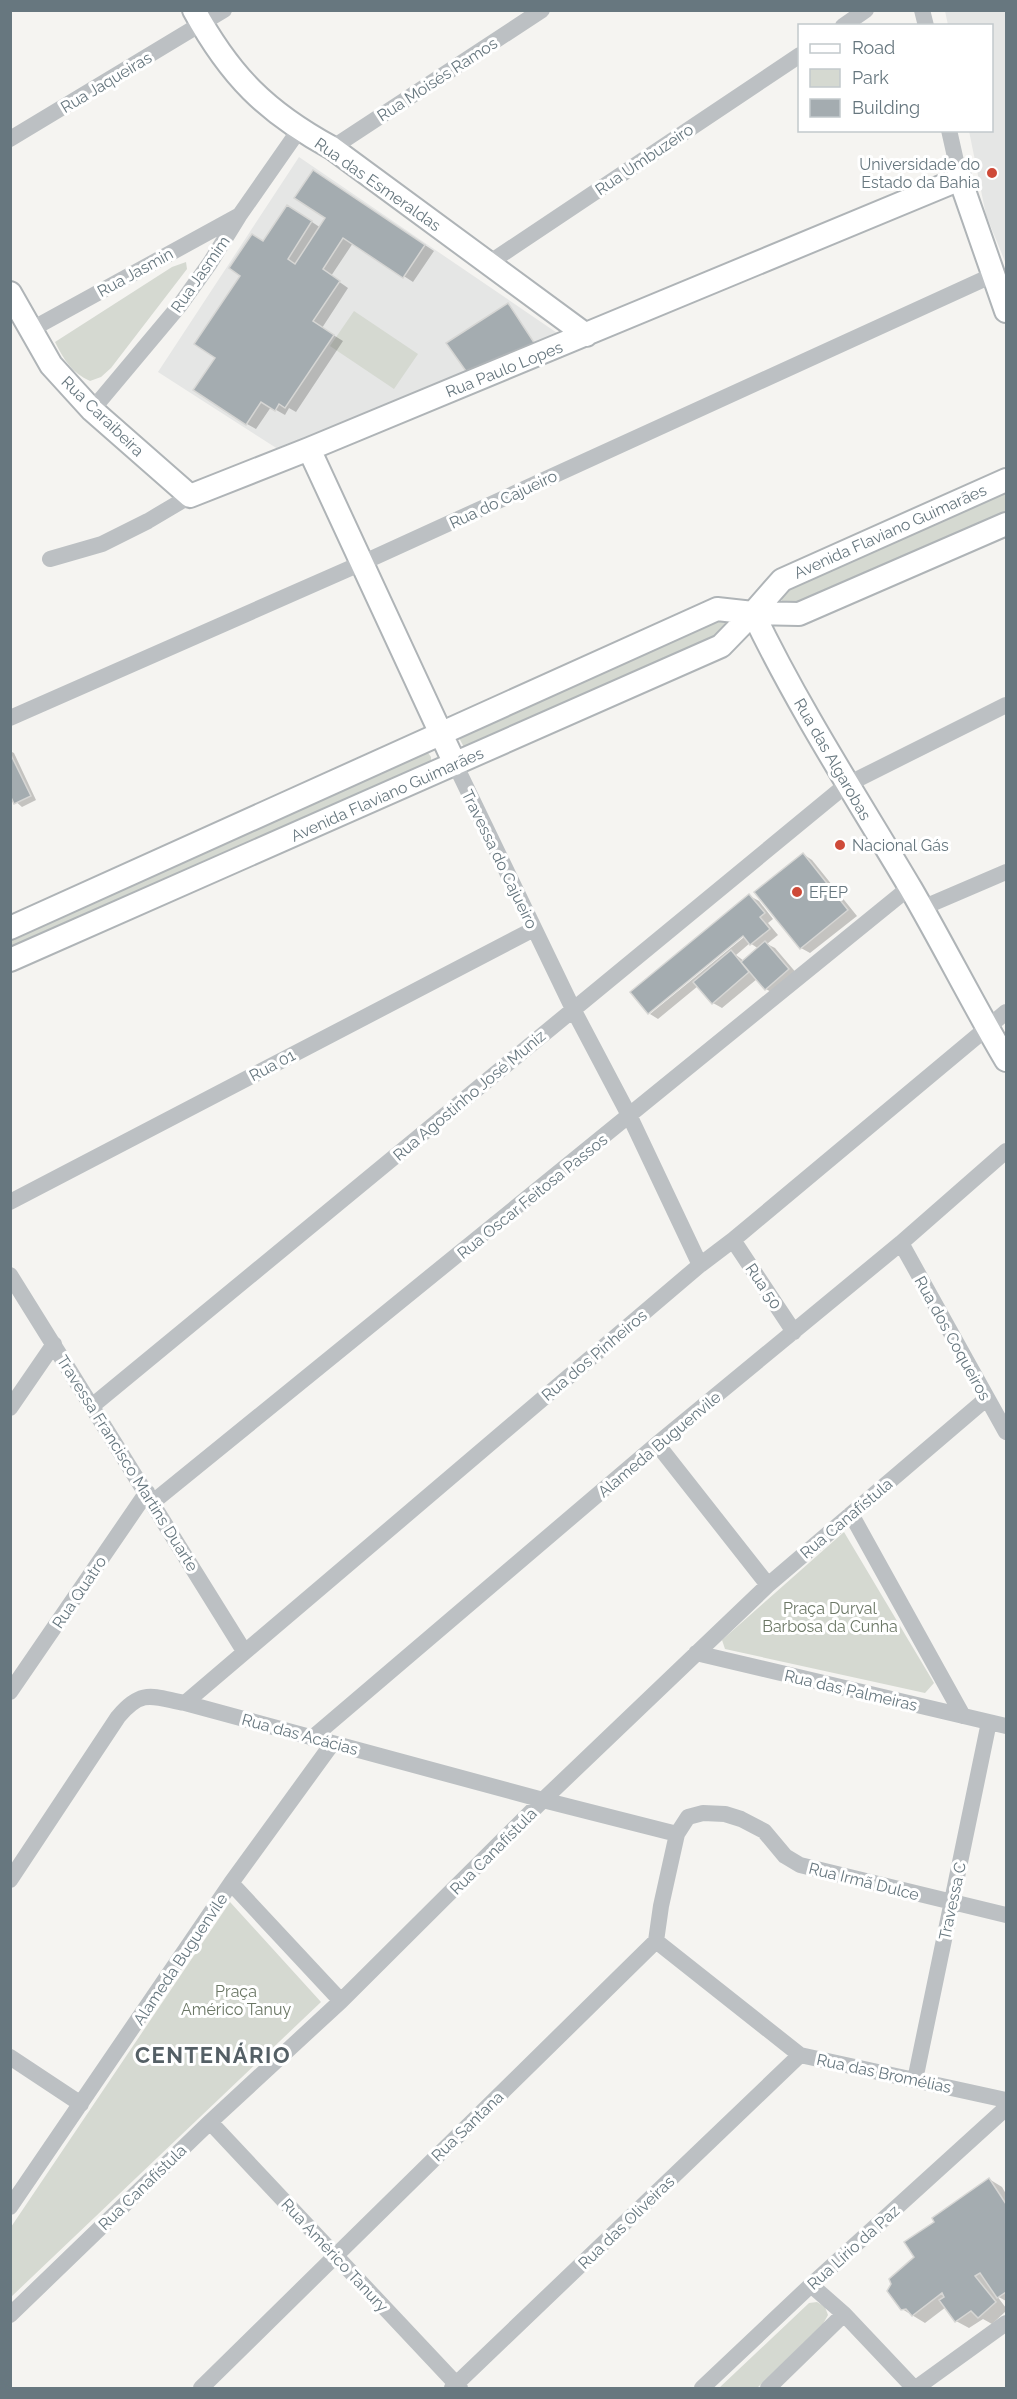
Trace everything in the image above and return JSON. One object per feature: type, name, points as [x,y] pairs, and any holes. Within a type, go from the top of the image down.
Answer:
[{"type":"street","name":"Rua Jaqueiras","points":[[10,139],[197,18],[224,10]]},
{"type":"street","name":"Rua Moisés Ramos","points":[[332,148],[542,10]]},
{"type":"street","points":[[846,24],[866,10]]},
{"type":"street","name":"Rua das Esmeraldas","points":[[197,18],[231,69],[254,95],[299,130],[332,148],[586,335]]},
{"type":"street","name":"Rua Umbuzeiro","points":[[489,263],[798,56]]},
{"type":"street","name":"Rua Jasmim","points":[[92,410],[180,305],[299,130]]},
{"type":"street","points":[[949,132],[960,179],[1006,311]]},
{"type":"street","name":"Rua Paulo Lopes","points":[[50,559],[102,544],[148,521],[190,496],[586,335],[960,179]]},
{"type":"street","name":"Rua Jasmin","points":[[32,329],[239,216]]},
{"type":"street","name":"Rua do Cajueiro","points":[[10,718],[362,563],[993,275]]},
{"type":"street","name":"Rua Caraibeira","points":[[10,293],[51,365],[92,410],[190,496]]},
{"type":"street","name":"Travessa do Cajueiro","points":[[309,449],[455,764],[573,1009],[630,1117],[700,1265]]},
{"type":"street","name":"Avenida Flaviano Guimarães","points":[[10,960],[721,646],[782,580],[1006,480]]},
{"type":"street","name":"Avenida Flaviano Guimarães","points":[[10,928],[717,609],[753,614],[799,614],[1006,524]]},
{"type":"street","name":"Rua das Algarobas","points":[[753,614],[846,785],[910,887],[1006,1060]]},
{"type":"street","name":"Rua Agostinho José Muniz","points":[[93,1406],[846,785],[1006,705]]},
{"type":"street","points":[[922,908],[1006,872]]},
{"type":"street","name":"Rua Oscar Feitosa Passos","points":[[150,1497],[630,1117],[910,887]]},
{"type":"street","name":"Rua 01","points":[[10,1202],[534,928]]},
{"type":"street","name":"Rua dos Pinheiros","points":[[185,1703],[700,1265],[1006,1012]]},
{"type":"street","name":"Alameda Buguenvile","points":[[312,1738],[657,1444],[901,1244],[1006,1151]]},
{"type":"street","name":"Rua 50","points":[[733,1240],[794,1332]]},
{"type":"street","name":"Rua dos Coqueiros","points":[[901,1244],[1006,1432]]},
{"type":"street","name":"Travessa Francisco Martins Duarte","points":[[10,1275],[244,1651]]},
{"type":"street","points":[[10,1408],[54,1344]]},
{"type":"street","name":"Rua Canafístula","points":[[10,2315],[210,2122],[341,2001],[543,1800],[768,1585],[986,1399]]},
{"type":"street","points":[[657,1444],[768,1585]]},
{"type":"street","name":"Rua Quatro","points":[[10,1692],[150,1497]]},
{"type":"street","points":[[851,1514],[963,1716]]},
{"type":"street","name":"Rua das Palmeiras","points":[[696,1653],[1006,1726]]},
{"type":"street","name":"Rua das Acácias","points":[[10,1880],[124,1710],[140,1697],[185,1703],[677,1834]]},
{"type":"street","name":"Travessa C","points":[[915,2080],[989,1722]]},
{"type":"street","name":"Alameda Buguenvile","points":[[10,2207],[231,1883],[332,1744]]},
{"type":"street","name":"Rua Irmã Dulce","points":[[677,1834],[688,1817],[703,1813],[724,1814],[765,1830],[785,1857],[800,1865],[1006,1915]]},
{"type":"street","points":[[656,1941],[661,1906],[677,1834]]},
{"type":"street","points":[[231,1883],[341,2001]]},
{"type":"street","name":"Rua das Bromélias","points":[[656,1941],[800,2055],[1006,2100]]},
{"type":"street","name":"Rua Santana","points":[[201,2388],[656,1941]]},
{"type":"street","name":"Rua das Oliveiras","points":[[456,2387],[800,2055]]},
{"type":"street","points":[[10,2057],[81,2104]]},
{"type":"street","name":"Rua Lírio da Paz","points":[[702,2388],[811,2285],[1006,2108]]},
{"type":"street","name":"Rua Américo Tanury","points":[[210,2122],[456,2387]]},
{"type":"street","points":[[811,2285],[844,2314],[915,2388],[1006,2323]]},
{"type":"street","points":[[768,2388],[844,2314]]},
{"type":"shaded area","name":"Universidade do Estado da Bahia","points":[[945,11],[1006,11],[1006,264],[986,215],[969,132],[993,132],[993,24],[948,24]]},
{"type":"shaded area","points":[[299,157],[563,337],[281,451],[158,372]]},
{"type":"green space","points":[[186,262],[187,269],[111,368],[101,377],[90,381],[73,370],[55,342],[172,267]]},
{"type":"green space","points":[[354,311],[418,354],[394,389],[330,346]]},
{"type":"green space","points":[[1006,486],[1006,515],[790,609],[782,601],[780,588]]},
{"type":"green space","points":[[725,613],[734,629],[466,751],[458,736]]},
{"type":"green space","points":[[426,750],[431,757],[431,766],[11,957],[10,932]]},
{"type":"green space","name":"Praça Durval Barbosa da Cunha","points":[[844,1532],[934,1683],[925,1693],[725,1649],[722,1640]]},
{"type":"green space","name":"Praça Américo Tanuy","points":[[230,1902],[321,2002],[11,2297],[11,2227]]},
{"type":"green space","points":[[817,2302],[825,2307],[828,2315],[823,2324],[757,2388],[719,2388],[809,2303]]},
{"type":"building","points":[[313,170],[425,245],[403,278],[343,238],[323,269],[340,281],[313,321],[334,335],[285,408],[279,404],[275,411],[261,402],[246,425],[193,390],[215,358],[194,344],[240,276],[229,268],[252,234],[263,241],[287,205],[312,221],[288,259],[295,264],[325,218],[294,198]]},
{"type":"building","points":[[508,303],[535,344],[468,374],[446,343]]},
{"type":"building","points":[[10,753],[31,796],[14,804],[10,795]]},
{"type":"building","points":[[10,753],[31,796],[14,804],[10,795]]},
{"type":"building","points":[[803,853],[848,910],[800,949],[754,892]]},
{"type":"building","points":[[749,894],[765,913],[760,917],[770,929],[750,945],[743,936],[648,1014],[630,992]]},
{"type":"building","points":[[765,941],[789,969],[765,990],[741,962]]},
{"type":"building","points":[[731,950],[749,972],[712,1004],[693,982]]},
{"type":"building","points":[[989,2178],[1006,2204],[1006,2292],[997,2298],[980,2273],[975,2276],[996,2302],[978,2318],[971,2311],[955,2322],[939,2300],[944,2297],[942,2293],[912,2316],[906,2309],[901,2310],[887,2291],[891,2284],[889,2279],[914,2257],[904,2242],[934,2222],[932,2218]]},
{"type":"place","name":"Universidade do Estado da Bahia","points":[[992,173]]},
{"type":"place","name":"Nacional Gás","points":[[840,845]]},
{"type":"place","name":"EFEP","points":[[797,892]]},
{"type":"district","name":"CENTENÁRIO","points":[[213,2055]]}]
